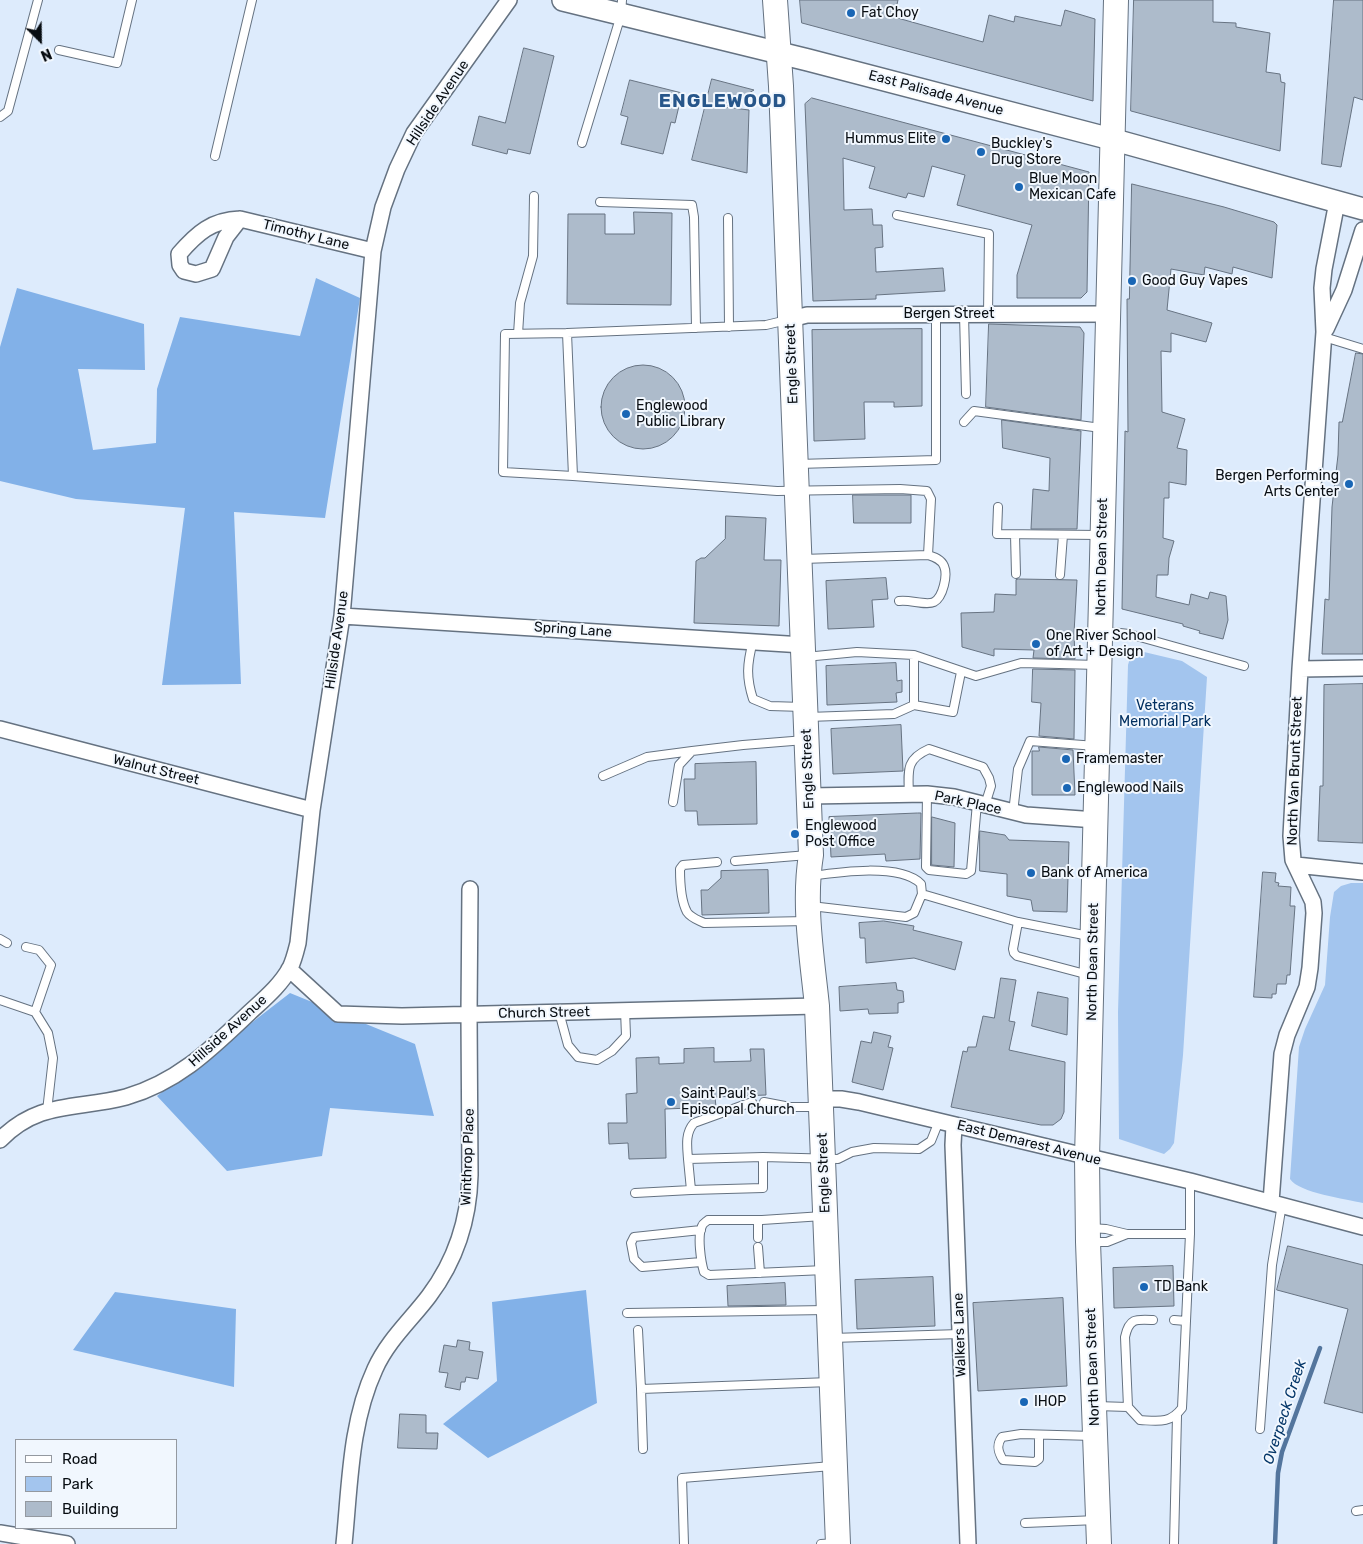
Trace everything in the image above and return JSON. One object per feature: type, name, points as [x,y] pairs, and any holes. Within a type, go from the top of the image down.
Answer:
[{"type":"main road","name":"East Palisade Avenue","points":[[563,0],[622,7],[779,52],[1111,139],[1363,209]]},
{"type":"main road","name":"Engle Street","points":[[775,0],[779,52],[804,651],[809,796],[809,913],[817,1006],[832,1382],[835,1465],[832,1544]]},
{"type":"main road","name":"North Dean Street","points":[[1099,1544],[1087,1158],[1094,937],[1113,1]]},
{"type":"street","name":"Hillside Avenue","points":[[0,1140],[11,1128],[27,1118],[47,1111],[125,1097],[152,1088],[177,1075],[204,1056],[217,1044],[276,987],[289,969],[298,943],[312,810],[342,616],[372,251],[388,192],[414,133],[509,0]]},
{"type":"street","name":"North Van Brunt Street","points":[[1276,1203],[1282,1054],[1287,1035],[1307,987],[1314,907],[1292,853],[1291,836],[1300,669],[1324,334],[1323,279],[1337,202]]},
{"type":"street","name":"Timothy Lane","points":[[240,219],[372,251]]},
{"type":"street","name":"North Van Brunt Street","points":[[1324,334],[1344,290],[1363,230]]},
{"type":"street","name":"Bergen Street","points":[[790,319],[807,315],[1107,314]]},
{"type":"street","name":"Spring Lane","points":[[342,616],[753,641],[804,651]]},
{"type":"street","points":[[1300,669],[1363,668]]},
{"type":"street","name":"Walnut Street","points":[[0,729],[312,810]]},
{"type":"street","name":"Park Place","points":[[809,796],[927,794],[954,798],[1014,813],[1096,820]]},
{"type":"street","points":[[1296,865],[1363,872]]},
{"type":"street","name":"Winthrop Place","points":[[344,1544],[357,1420],[365,1391],[376,1366],[389,1344],[429,1297],[444,1274],[456,1249],[465,1223],[470,1192],[470,889]]},
{"type":"street","name":"Church Street","points":[[289,969],[338,1014],[402,1016],[817,1006]]},
{"type":"street","name":"East Demarest Avenue","points":[[821,1103],[852,1100],[1087,1158],[1190,1181],[1363,1226]]},
{"type":"street","name":"Walkers Lane","points":[[954,1125],[953,1145],[968,1544]]},
{"type":"street","points":[[0,1533],[67,1544]]},
{"type":"lane","points":[[0,117],[8,111],[38,0]]},
{"type":"lane","points":[[59,50],[117,63],[132,0]]},
{"type":"lane","points":[[215,156],[252,0]]},
{"type":"lane","points":[[582,143],[622,7]]},
{"type":"lane","points":[[518,334],[520,303],[533,256],[534,196]]},
{"type":"lane","points":[[600,202],[692,206],[694,217],[696,328]]},
{"type":"lane","points":[[897,215],[988,234],[988,314]]},
{"type":"lane","points":[[728,218],[729,327]]},
{"type":"lane","points":[[796,464],[936,460],[936,314]]},
{"type":"lane","points":[[964,314],[966,394]]},
{"type":"lane","points":[[790,319],[771,325],[505,334],[503,472],[777,491],[900,489],[927,491],[931,499],[928,555]]},
{"type":"lane","points":[[566,333],[573,476]]},
{"type":"lane","points":[[1324,334],[1363,349]]},
{"type":"lane","points":[[964,422],[974,411],[1105,428]]},
{"type":"lane","points":[[998,507],[997,534],[1102,535]]},
{"type":"lane","points":[[1015,535],[1016,574]]},
{"type":"lane","points":[[1060,575],[1063,535]]},
{"type":"lane","points":[[800,559],[928,555],[938,558],[944,566],[945,577],[940,595],[934,602],[925,604],[907,600],[899,601]]},
{"type":"lane","points":[[1100,631],[1130,634],[1244,666]]},
{"type":"lane","points":[[753,641],[748,658],[747,680],[753,699],[806,721]]},
{"type":"lane","points":[[804,651],[914,655],[976,676],[1021,663],[1100,665]]},
{"type":"lane","points":[[914,655],[914,705]]},
{"type":"lane","points":[[603,776],[647,757],[743,745],[806,721],[894,714],[914,705],[953,712],[961,672]]},
{"type":"lane","points":[[1014,813],[1018,769],[1030,741],[1098,746]]},
{"type":"lane","points":[[910,794],[908,770],[916,755],[929,749],[983,768],[989,778],[990,786],[981,804],[971,871],[966,874],[929,870],[926,867],[927,794]]},
{"type":"lane","points":[[673,802],[679,765],[692,751]]},
{"type":"lane","points":[[717,862],[683,865],[680,869],[684,900],[688,913],[704,923],[809,913],[906,917],[914,913],[922,894],[921,884],[909,876],[871,870],[847,871],[810,866],[735,861]]},
{"type":"lane","points":[[922,894],[1018,922],[1094,937]]},
{"type":"lane","points":[[1018,922],[1012,949],[1017,956],[1092,976]]},
{"type":"lane","points":[[26,947],[39,950],[51,965],[35,1012]]},
{"type":"lane","points":[[0,1000],[35,1012],[48,1032],[53,1058],[47,1111]]},
{"type":"lane","points":[[559,1012],[568,1045],[578,1057],[598,1060],[612,1052],[626,1036],[625,1010]]},
{"type":"lane","points":[[691,1190],[687,1140],[689,1129],[694,1123],[752,1102]]},
{"type":"lane","points":[[764,1102],[790,1107],[821,1103]]},
{"type":"lane","points":[[688,1159],[763,1157],[838,1159],[852,1152],[874,1148],[919,1149],[931,1141],[939,1121]]},
{"type":"lane","points":[[635,1193],[763,1188],[763,1157]]},
{"type":"lane","points":[[1174,1544],[1177,1416],[1182,1408],[1190,1234],[1190,1181]]},
{"type":"lane","points":[[1260,1429],[1276,1203]]},
{"type":"lane","points":[[825,1216],[758,1220],[708,1220],[701,1230],[701,1262],[704,1272],[709,1275],[827,1270]]},
{"type":"lane","points":[[758,1220],[758,1238]]},
{"type":"lane","points":[[1088,1235],[1106,1228],[1127,1234],[1190,1234]]},
{"type":"lane","points":[[701,1230],[634,1237],[631,1243],[634,1258],[642,1268],[701,1262]]},
{"type":"lane","points":[[1088,1235],[1107,1242],[1127,1234]]},
{"type":"lane","points":[[758,1247],[760,1273]]},
{"type":"lane","points":[[627,1313],[829,1310]]},
{"type":"lane","points":[[1153,1320],[1138,1319],[1127,1327],[1125,1337],[1128,1407],[1140,1420],[1166,1421],[1177,1416]]},
{"type":"lane","points":[[1174,1320],[1186,1321]]},
{"type":"lane","points":[[638,1330],[643,1449]]},
{"type":"lane","points":[[830,1338],[960,1334]]},
{"type":"lane","points":[[641,1389],[832,1382]]},
{"type":"lane","points":[[1094,1406],[1128,1407]]},
{"type":"lane","points":[[1039,1435],[1040,1455],[1039,1459],[1035,1462],[1003,1460],[1000,1455],[998,1445],[1002,1437],[1021,1434],[1095,1436]]},
{"type":"lane","points":[[684,1544],[682,1478],[835,1465]]},
{"type":"lane","points":[[1025,1523],[1098,1520]]},
{"type":"green space","name":"Veterans Memorial Park","points":[[1144,652],[1182,661],[1207,677],[1183,1055],[1174,1143],[1164,1154],[1119,1139],[1118,1012],[1128,665],[1133,656]]},
{"type":"green space","points":[[1351,883],[1363,883],[1363,1203],[1313,1192],[1295,1184],[1290,1179],[1299,1047],[1325,985],[1330,917],[1334,892],[1341,886]]},
{"type":"shaded area","points":[[316,278],[360,298],[325,518],[234,512],[241,684],[162,685],[185,508],[76,499],[0,481],[0,347],[17,288],[144,324],[145,370],[78,369],[93,450],[156,443],[157,389],[180,317],[300,336]]},
{"type":"shaded area","points":[[290,993],[415,1044],[434,1116],[330,1108],[322,1156],[227,1171],[157,1096]]},
{"type":"shaded area","points":[[586,1290],[597,1403],[488,1458],[443,1424],[497,1381],[492,1302]]},
{"type":"shaded area","points":[[115,1292],[236,1309],[234,1387],[73,1350]]},
{"type":"building","points":[[800,0],[898,0],[894,17],[983,42],[989,15],[1014,22],[1015,16],[1061,26],[1065,10],[1095,19],[1093,101],[802,23]]},
{"type":"building","points":[[1134,0],[1213,0],[1213,22],[1236,23],[1236,27],[1270,33],[1266,72],[1280,74],[1281,82],[1285,83],[1280,151],[1131,111]]},
{"type":"building","points":[[1334,0],[1363,0],[1363,100],[1354,97],[1341,167],[1322,164]]},
{"type":"building","points":[[524,48],[554,56],[530,154],[508,149],[507,154],[472,145],[479,116],[505,123]]},
{"type":"building","points":[[712,79],[754,90],[725,107],[749,110],[747,173],[692,160]]},
{"type":"building","points":[[630,80],[682,93],[675,123],[671,122],[663,154],[621,144],[628,117],[621,115]]},
{"type":"building","points":[[812,98],[1089,172],[1087,292],[1081,298],[1017,298],[1017,275],[1032,225],[957,205],[965,175],[932,166],[924,197],[908,193],[906,198],[869,188],[875,167],[843,158],[844,210],[872,209],[873,225],[882,225],[883,247],[875,248],[876,272],[943,268],[945,291],[876,295],[876,299],[813,301],[805,104]]},
{"type":"building","points":[[1132,184],[1224,207],[1274,222],[1277,225],[1272,278],[1233,267],[1232,274],[1205,267],[1204,275],[1171,269],[1167,310],[1212,323],[1206,342],[1171,333],[1171,352],[1161,351],[1162,412],[1185,419],[1177,448],[1187,450],[1186,485],[1169,482],[1169,498],[1164,498],[1163,538],[1174,541],[1169,558],[1168,575],[1157,575],[1156,597],[1189,605],[1191,594],[1208,599],[1210,592],[1226,596],[1228,620],[1223,639],[1199,633],[1200,631],[1183,626],[1183,624],[1122,609],[1125,431],[1128,432],[1127,299],[1129,299]]},
{"type":"building","points":[[634,212],[672,213],[671,305],[567,304],[568,214],[605,214],[605,234],[634,234]]},
{"type":"building","points":[[989,324],[1080,327],[1084,333],[1081,420],[986,407]]},
{"type":"building","points":[[922,329],[922,406],[894,407],[894,402],[864,402],[865,439],[814,441],[812,330]]},
{"type":"building","points":[[1356,353],[1363,354],[1363,654],[1322,654],[1325,599],[1329,600],[1332,507],[1338,455],[1339,422],[1342,422]]},
{"type":"building","points":[[643,365],[659,368],[673,377],[682,391],[685,407],[682,423],[673,437],[659,446],[643,449],[627,446],[613,437],[604,423],[601,407],[604,391],[613,377],[627,368]]},
{"type":"building","points":[[1002,420],[1081,431],[1077,529],[1031,529],[1033,489],[1049,491],[1050,458],[1003,448]]},
{"type":"building","points":[[853,495],[911,495],[911,523],[854,523]]},
{"type":"building","points":[[726,516],[766,518],[764,560],[781,560],[779,626],[694,623],[696,561],[705,558],[725,539]]},
{"type":"building","points":[[886,578],[888,599],[872,600],[874,627],[828,629],[826,581]]},
{"type":"building","points":[[1016,580],[1077,580],[1074,633],[1075,659],[1033,658],[1034,650],[994,649],[994,656],[962,647],[961,613],[994,612],[995,594],[1016,595]]},
{"type":"building","points":[[896,663],[897,681],[902,680],[902,692],[896,693],[897,702],[827,705],[826,666]]},
{"type":"building","points":[[1033,669],[1075,670],[1074,739],[1039,736],[1041,703],[1032,702]]},
{"type":"building","points":[[1363,684],[1363,843],[1318,841],[1320,786],[1323,786],[1324,685]]},
{"type":"building","points":[[901,725],[903,771],[833,774],[831,729]]},
{"type":"building","points":[[1039,747],[1073,750],[1075,795],[1032,795],[1032,751],[1039,751]]},
{"type":"building","points":[[756,762],[757,824],[698,825],[697,811],[685,811],[684,779],[695,779],[695,764]]},
{"type":"building","points":[[921,813],[920,859],[886,861],[885,854],[831,857],[829,817]]},
{"type":"building","points":[[932,817],[955,823],[954,867],[932,865]]},
{"type":"building","name":"Bank of America","points":[[980,831],[1005,835],[1009,840],[1069,842],[1067,912],[1033,911],[1031,900],[1007,896],[1007,874],[980,871]]},
{"type":"building","points":[[768,870],[769,913],[702,915],[701,890],[708,890],[721,878],[721,871]]},
{"type":"building","points":[[1263,872],[1276,873],[1275,882],[1279,883],[1278,886],[1291,887],[1290,906],[1295,906],[1290,975],[1287,975],[1286,984],[1277,984],[1276,994],[1272,994],[1272,998],[1254,997]]},
{"type":"building","points":[[884,921],[914,926],[913,930],[962,942],[955,970],[914,958],[866,963],[865,938],[860,938],[859,923]]},
{"type":"building","points":[[1001,978],[1016,980],[1009,1021],[1015,1022],[1009,1050],[1065,1062],[1064,1112],[1061,1119],[1053,1125],[1041,1125],[951,1107],[963,1051],[967,1052],[968,1047],[976,1047],[983,1016],[994,1018]]},
{"type":"building","points":[[896,983],[897,990],[903,991],[904,1002],[898,1003],[898,1013],[869,1014],[868,1009],[840,1011],[839,987]]},
{"type":"building","points":[[1038,992],[1068,998],[1067,1035],[1032,1026]]},
{"type":"building","points":[[874,1032],[891,1036],[888,1047],[893,1048],[883,1090],[852,1082],[861,1041],[871,1043]]},
{"type":"building","name":"Saint Paul's Episcopal Church","points":[[714,1048],[714,1062],[751,1061],[750,1049],[764,1049],[766,1095],[715,1097],[716,1107],[665,1109],[666,1158],[629,1159],[628,1143],[609,1144],[608,1123],[627,1123],[626,1094],[637,1093],[636,1058],[659,1057],[659,1064],[684,1063],[684,1049]]},
{"type":"building","points":[[1288,1246],[1363,1265],[1363,1413],[1324,1403],[1348,1309],[1277,1290]]},
{"type":"building","name":"TD Bank","points":[[1173,1266],[1174,1306],[1114,1308],[1113,1268]]},
{"type":"building","points":[[933,1277],[935,1326],[857,1329],[855,1280]]},
{"type":"building","points":[[785,1283],[786,1305],[728,1306],[727,1286]]},
{"type":"building","points":[[1063,1298],[1067,1386],[978,1391],[973,1303]]},
{"type":"building","points":[[458,1340],[470,1342],[469,1350],[483,1352],[478,1379],[466,1377],[465,1382],[461,1382],[460,1390],[445,1387],[448,1373],[439,1372],[444,1345],[456,1347]]},
{"type":"building","points":[[400,1414],[426,1415],[426,1433],[438,1433],[437,1449],[398,1448]]},
{"type":"waterway","name":"Overpeck Creek","points":[[1275,1544],[1278,1473],[1282,1452],[1320,1348]]},
{"type":"place","name":"Fat Choy","points":[[851,13]]},
{"type":"place","name":"Hummus Elite","points":[[946,139]]},
{"type":"place","name":"Buckley's Drug Store","points":[[981,152]]},
{"type":"place","name":"Blue Moon Mexican Cafe","points":[[1019,187]]},
{"type":"place","name":"Good Guy Vapes","points":[[1132,281]]},
{"type":"place","name":"Englewood Public Library","points":[[626,414]]},
{"type":"place","name":"Bergen Performing Arts Center","points":[[1349,484]]},
{"type":"place","name":"One River School of Art + Design","points":[[1036,644]]},
{"type":"place","name":"Framemaster","points":[[1066,759]]},
{"type":"place","name":"Englewood Nails","points":[[1067,788]]},
{"type":"place","name":"Englewood Post Office","points":[[795,834]]},
{"type":"place","name":"Bank of America","points":[[1031,873]]},
{"type":"place","name":"Saint Paul's Episcopal Church","points":[[671,1102]]},
{"type":"place","name":"TD Bank","points":[[1144,1287]]},
{"type":"place","name":"IHOP","points":[[1024,1402]]},
{"type":"district","name":"ENGLEWOOD","points":[[723,102]]}]
